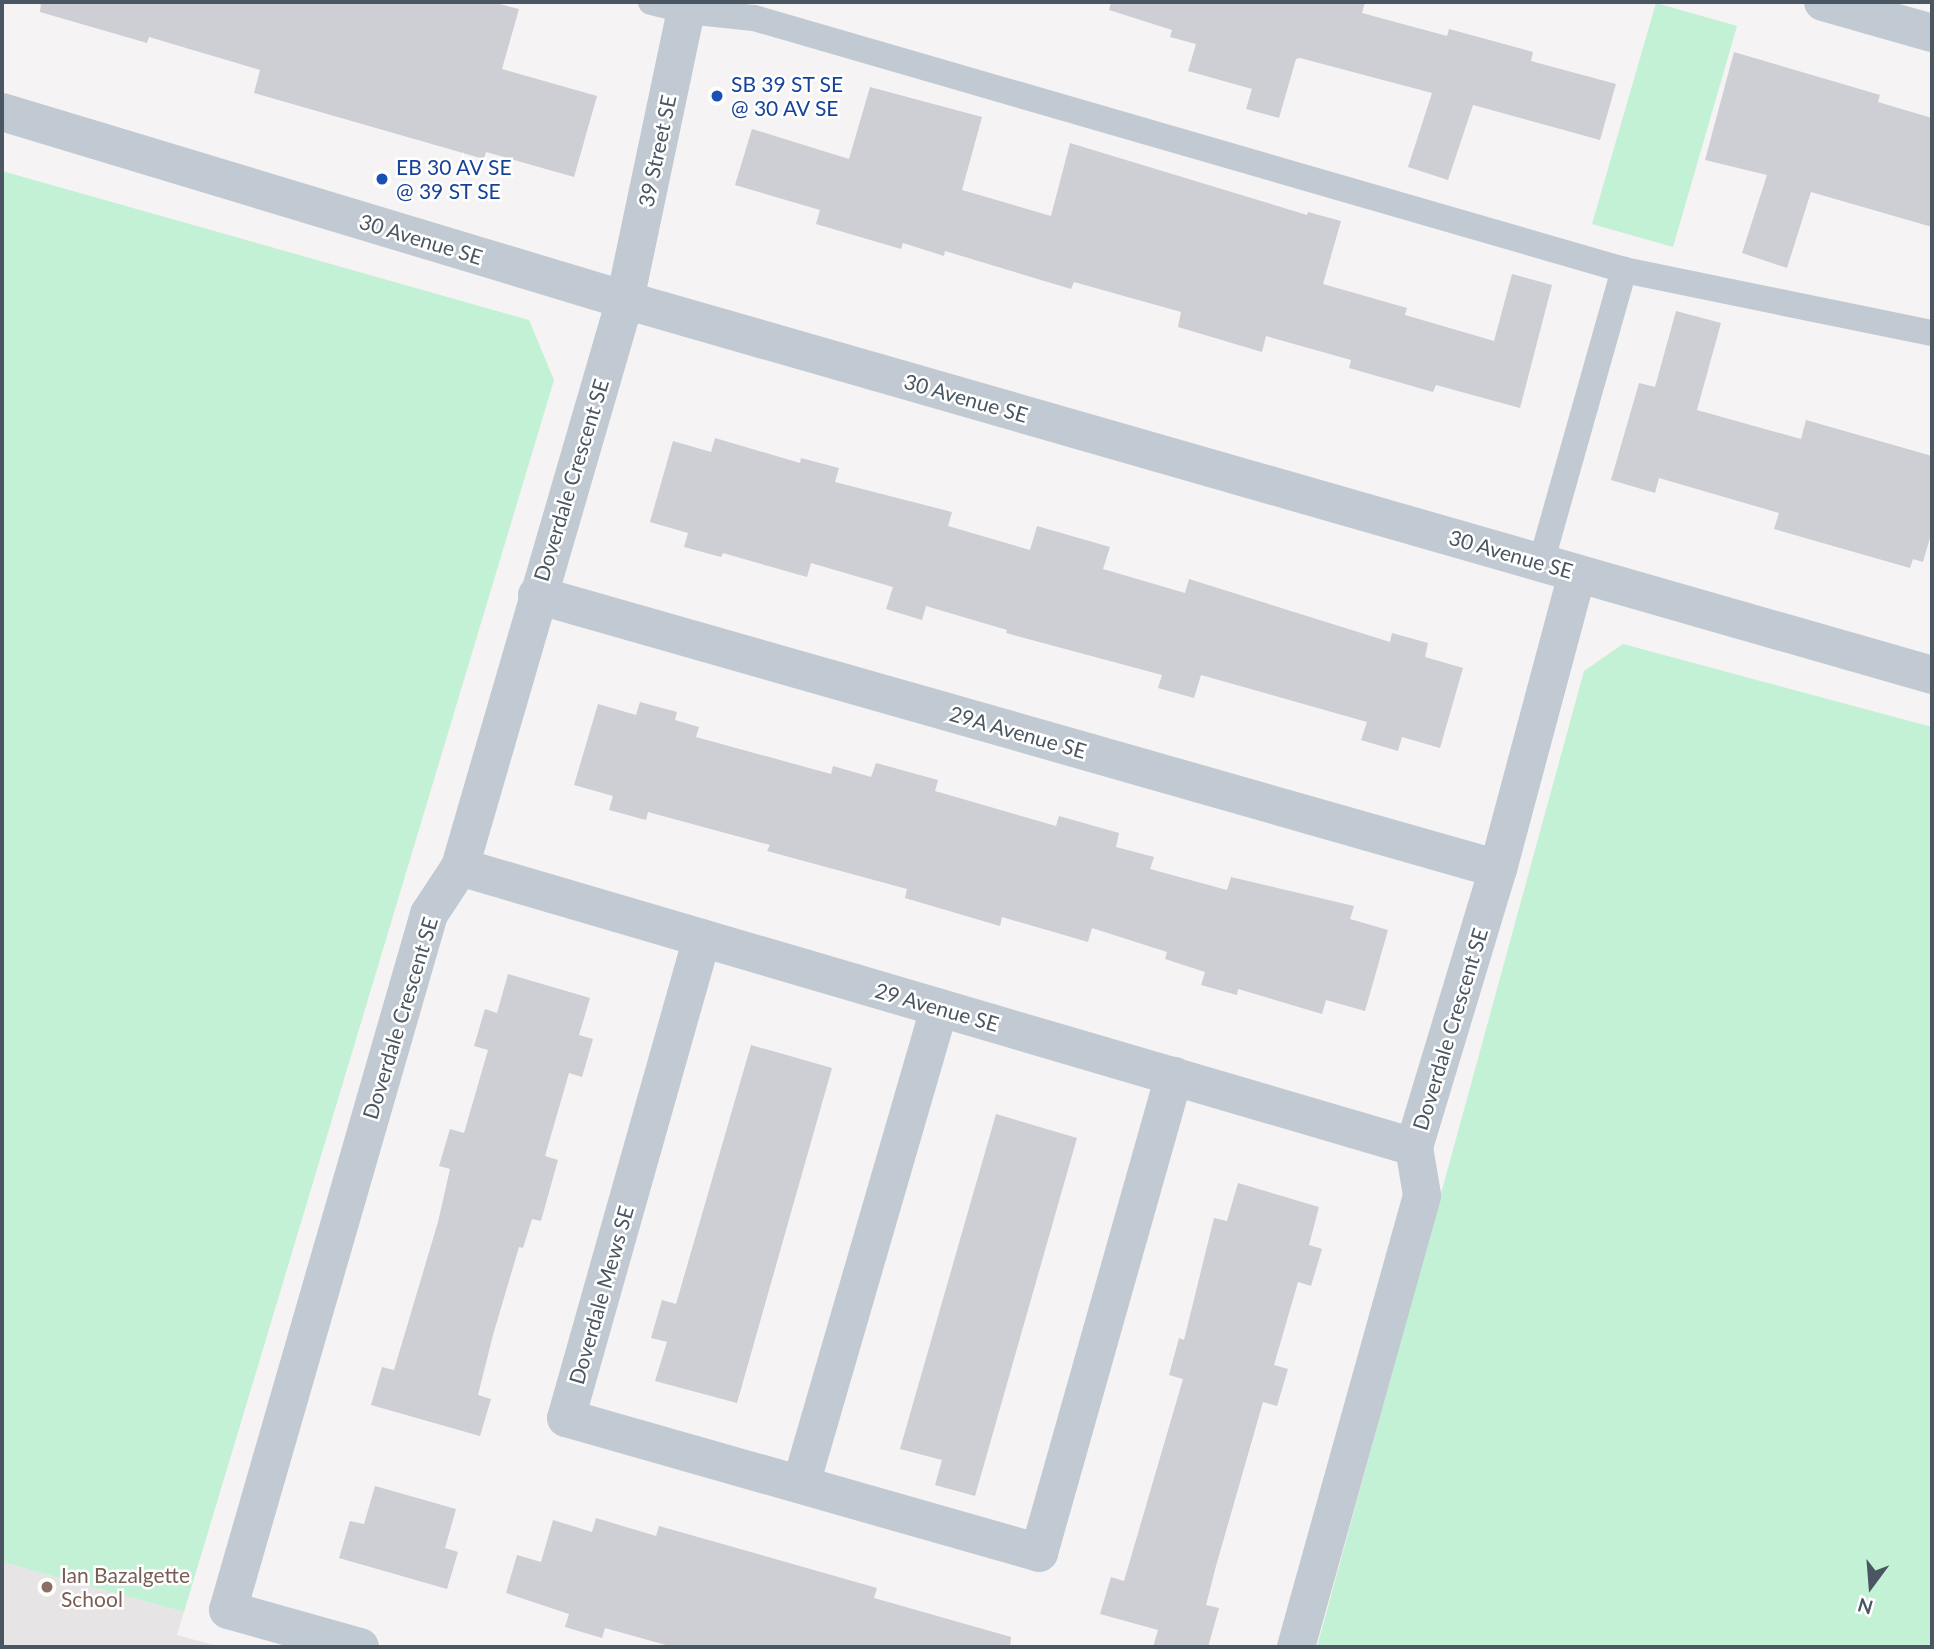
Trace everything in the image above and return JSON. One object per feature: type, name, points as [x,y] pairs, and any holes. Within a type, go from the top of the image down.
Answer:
[{"type":"street","points":[[1823,2],[1932,33]]},
{"type":"street","name":"39 Street SE","points":[[625,300],[688,7]]},
{"type":"street","name":"30 Avenue SE","points":[[2,112],[625,300],[1932,675]]},
{"type":"street","name":"Doverdale Crescent SE","points":[[360,1647],[228,1610],[429,914],[460,867],[625,300]]},
{"type":"street","name":"Doverdale Crescent SE","points":[[1296,1647],[1422,1195],[1414,1147],[1498,869],[1577,574]]},
{"type":"street","name":"29A Avenue SE","points":[[537,595],[1498,869]]},
{"type":"street","name":"29 Avenue SE","points":[[460,867],[1414,1147]]},
{"type":"street","name":"Doverdale Mews SE","points":[[702,938],[566,1418],[1038,1553],[1174,1076]]},
{"type":"street","points":[[801,1485],[939,1008]]},
{"type":"lane","points":[[651,2],[754,18],[1624,270],[1932,334]]},
{"type":"lane","points":[[1541,563],[1624,270]]},
{"type":"shaded area","name":"Ian Bazalgette School","points":[[2,1562],[184,1612],[177,1635],[221,1647],[2,1647]]},
{"type":"green space","points":[[1656,3],[1737,26],[1673,247],[1592,224]]},
{"type":"green space","points":[[2,171],[529,320],[554,380],[184,1612],[2,1562]]},
{"type":"green space","points":[[1623,644],[1932,727],[1932,1647],[1317,1647],[1584,671]]},
{"type":"building","points":[[41,2],[492,2],[519,9],[502,69],[597,96],[574,177],[486,152],[484,159],[254,93],[260,70],[149,37],[147,43],[40,12]]},
{"type":"building","points":[[1111,2],[1365,2],[1362,13],[1447,36],[1449,29],[1533,52],[1531,61],[1616,84],[1600,140],[1473,105],[1448,180],[1408,167],[1432,93],[1300,58],[1296,59],[1279,118],[1246,109],[1252,89],[1188,71],[1196,44],[1170,37],[1172,30],[1109,10]]},
{"type":"building","points":[[1734,52],[1880,95],[1878,102],[1932,118],[1932,227],[1811,192],[1787,268],[1742,253],[1767,175],[1705,160]]},
{"type":"building","points":[[870,87],[982,117],[962,190],[1051,216],[1070,143],[1307,215],[1308,212],[1341,221],[1323,284],[1407,308],[1405,315],[1494,341],[1512,274],[1552,285],[1520,408],[1436,385],[1433,392],[1349,368],[1351,360],[1266,336],[1262,352],[1178,327],[1181,312],[1074,282],[1071,289],[945,251],[944,256],[903,243],[901,249],[816,224],[820,210],[735,185],[752,129],[849,159]]},
{"type":"building","points":[[1676,311],[1721,323],[1697,410],[1801,439],[1806,420],[1932,456],[1932,531],[1923,562],[1913,559],[1910,568],[1774,529],[1779,513],[1659,478],[1655,493],[1611,480],[1639,383],[1655,387]]},
{"type":"building","points":[[715,438],[800,463],[801,458],[839,468],[835,482],[952,512],[948,526],[1030,550],[1037,526],[1110,547],[1103,569],[1185,593],[1189,579],[1390,642],[1392,633],[1428,643],[1425,657],[1463,668],[1440,748],[1402,737],[1398,751],[1361,740],[1367,722],[1201,675],[1194,698],[1158,688],[1162,675],[1006,633],[1007,630],[926,606],[922,620],[886,609],[893,587],[811,563],[807,577],[723,553],[721,557],[684,547],[688,533],[650,522],[673,441],[711,452]]},
{"type":"building","points":[[640,702],[677,712],[675,720],[699,727],[696,737],[831,774],[833,766],[871,777],[876,763],[938,780],[935,791],[1056,826],[1059,816],[1119,833],[1116,847],[1154,857],[1150,869],[1227,890],[1231,877],[1354,906],[1350,919],[1388,930],[1365,1011],[1326,1000],[1322,1014],[1238,989],[1237,995],[1201,985],[1205,972],[1165,959],[1167,952],[1092,928],[1088,942],[1002,917],[1000,926],[905,898],[907,889],[767,851],[770,845],[648,812],[646,820],[609,810],[613,796],[574,785],[598,704],[636,715]]},
{"type":"building","points":[[508,974],[590,998],[579,1035],[593,1039],[582,1077],[569,1073],[545,1156],[558,1160],[541,1221],[532,1219],[523,1248],[519,1247],[493,1335],[478,1395],[491,1399],[480,1436],[371,1405],[382,1367],[394,1370],[438,1222],[450,1169],[439,1166],[450,1129],[464,1133],[488,1050],[474,1046],[485,1009],[497,1013]]},
{"type":"building","points":[[751,1045],[832,1068],[737,1403],[655,1381],[667,1342],[651,1338],[662,1300],[676,1304]]},
{"type":"building","points":[[996,1114],[1077,1138],[975,1496],[935,1485],[942,1460],[900,1449]]},
{"type":"building","points":[[1238,1183],[1319,1207],[1309,1245],[1322,1249],[1311,1286],[1298,1282],[1274,1365],[1288,1369],[1277,1406],[1263,1402],[1216,1566],[1206,1605],[1219,1608],[1208,1647],[1153,1647],[1158,1630],[1100,1614],[1111,1577],[1124,1581],[1183,1379],[1169,1375],[1179,1338],[1184,1340],[1214,1218],[1227,1221]]},
{"type":"building","points":[[375,1486],[456,1509],[445,1548],[458,1552],[447,1589],[339,1558],[350,1521],[364,1524]]},
{"type":"building","points":[[596,1518],[656,1536],[659,1526],[877,1588],[874,1598],[1011,1637],[1010,1647],[673,1647],[605,1628],[602,1638],[565,1627],[569,1614],[506,1593],[517,1555],[541,1562],[553,1520],[592,1532]]},
{"type":"place","name":"SB 39 ST SE @ 30 AV SE","points":[[717,96]]},
{"type":"place","name":"EB 30 AV SE @ 39 ST SE","points":[[382,179]]},
{"type":"place","name":"Ian Bazalgette School","points":[[47,1587]]}]
